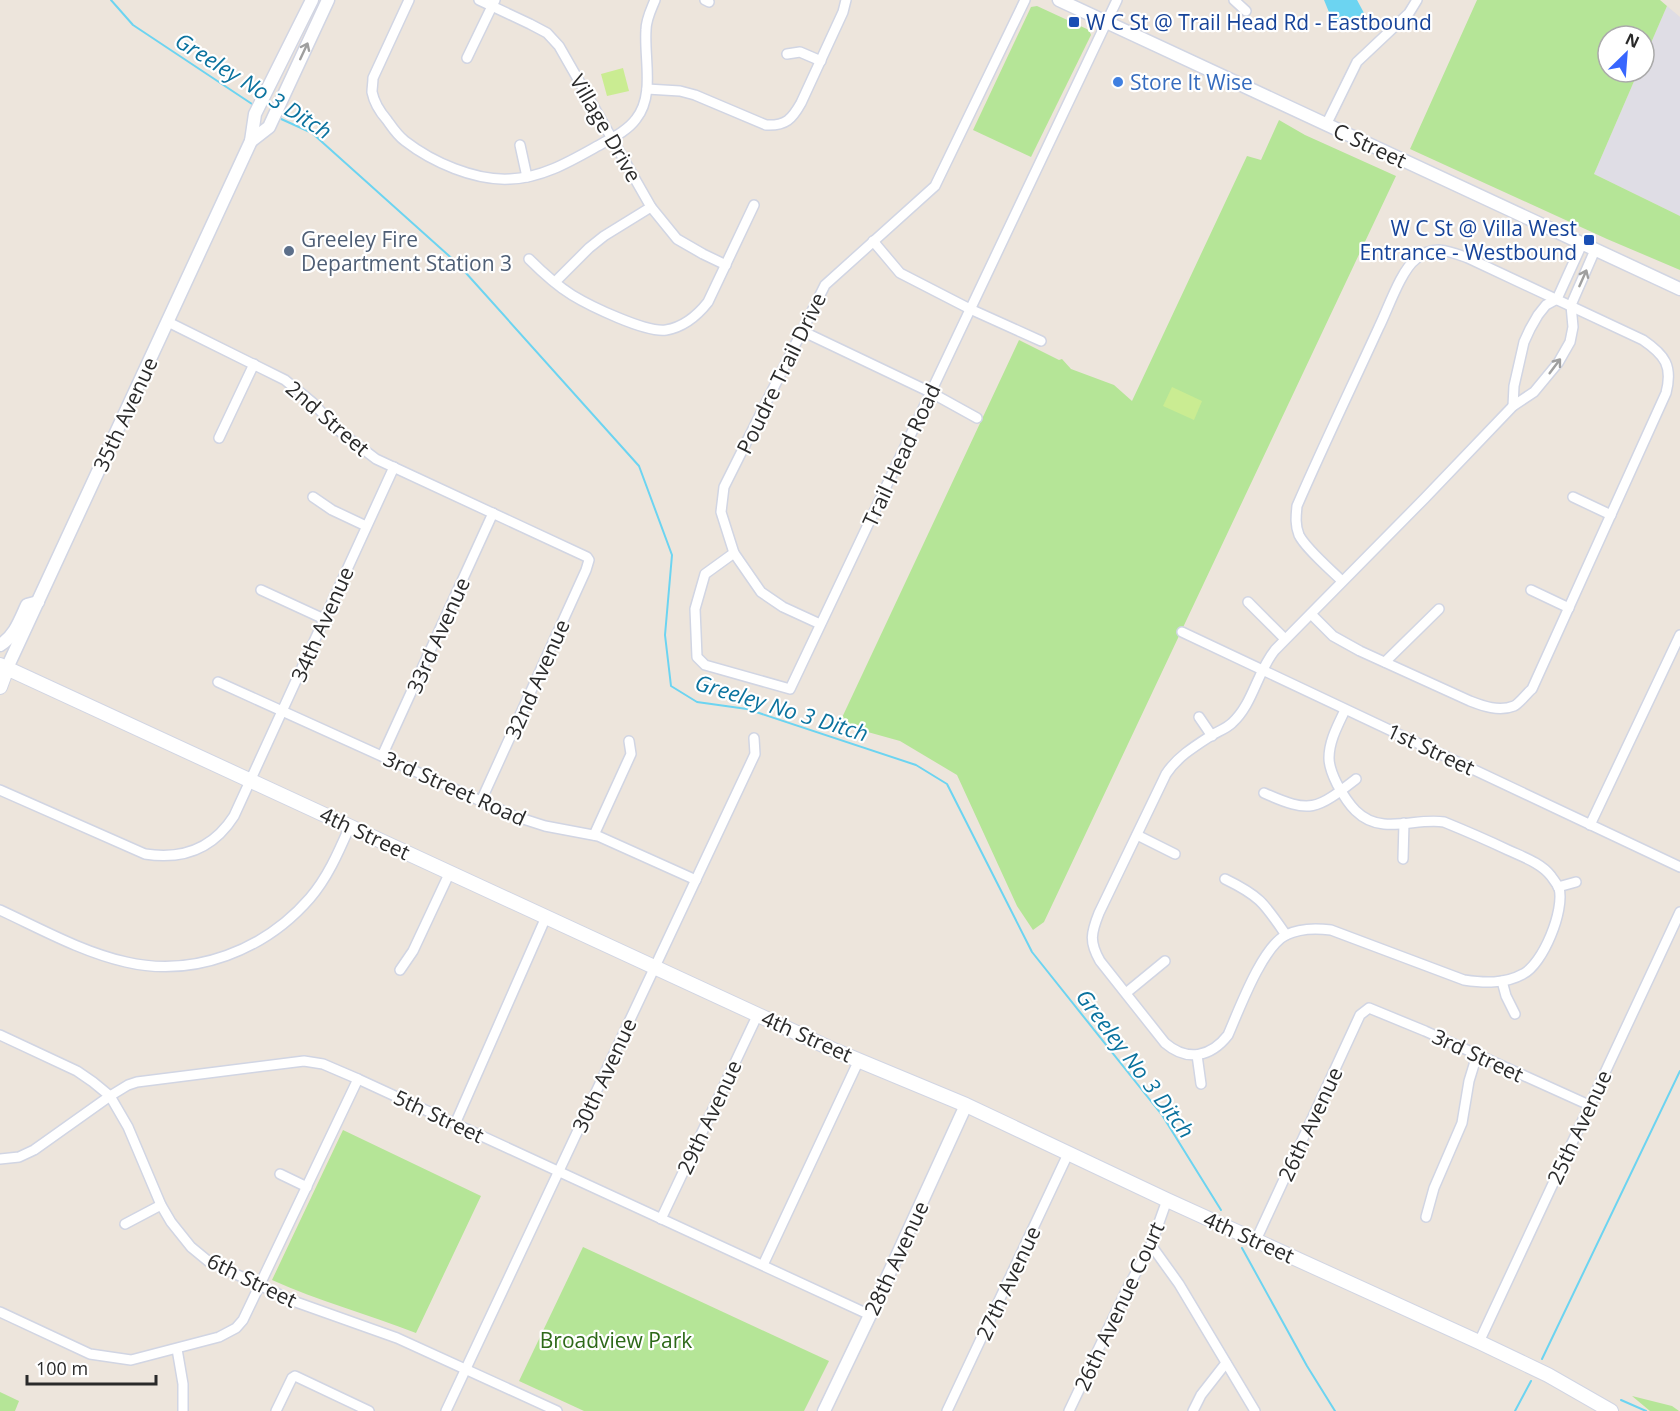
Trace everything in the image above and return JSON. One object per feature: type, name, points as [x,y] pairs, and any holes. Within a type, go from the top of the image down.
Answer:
[{"type":"main road","name":"35th Avenue","points":[[0,687],[4,667]]},
{"type":"main road","name":"4th Street","points":[[4,667],[859,1060],[966,1105],[1167,1200],[1479,1342],[1548,1375],[1611,1411]]},
{"type":"street","points":[[251,141],[255,114],[312,0]]},
{"type":"street","points":[[251,141],[269,127],[328,0]]},
{"type":"street","points":[[409,0],[373,78],[372,91],[380,112],[396,133],[430,157],[472,175],[513,180],[547,172],[572,160],[629,127],[637,119],[647,89],[646,29],[655,0]]},
{"type":"street","name":"Village Drive","points":[[479,0],[494,3],[547,33],[559,46],[651,207],[677,239],[726,264]]},
{"type":"street","points":[[647,89],[695,95],[754,122],[766,125],[778,126],[787,122],[794,115],[821,61],[846,0]]},
{"type":"street","name":"Poudre Trail Drive","points":[[820,624],[783,607],[761,592],[735,553],[721,512],[724,488],[825,285],[935,186],[1025,0]]},
{"type":"street","name":"C Street","points":[[1059,0],[1680,289]]},
{"type":"street","name":"Trail Head Road","points":[[735,553],[705,574],[694,609],[697,657],[705,665],[789,689],[1117,0]]},
{"type":"street","points":[[1234,0],[1246,11]]},
{"type":"street","points":[[1326,125],[1357,62],[1409,13],[1417,0]]},
{"type":"street","points":[[467,58],[494,3]]},
{"type":"street","points":[[787,54],[800,52],[821,61]]},
{"type":"street","name":"35th Avenue","points":[[4,667],[38,602],[251,141]]},
{"type":"street","points":[[520,145],[527,177]]},
{"type":"street","points":[[529,259],[541,272],[572,295],[644,328],[658,330],[670,328],[686,323],[699,314],[708,302],[754,205]]},
{"type":"street","points":[[555,282],[604,236],[651,207]]},
{"type":"street","points":[[873,241],[900,273],[970,309],[1041,340]]},
{"type":"street","points":[[1513,406],[1514,386],[1524,342],[1538,315],[1546,305],[1557,299],[1582,244]]},
{"type":"street","points":[[1311,614],[1333,636],[1487,708],[1515,706],[1532,689],[1666,393],[1669,370],[1663,357],[1643,340],[1467,258],[1446,250],[1421,255],[1407,269],[1297,506],[1296,520],[1299,535],[1342,581]]},
{"type":"street","points":[[1345,710],[1330,743],[1329,765],[1347,803],[1365,819],[1383,824],[1433,820],[1444,822],[1534,862],[1550,875],[1558,887],[1558,918],[1537,962],[1523,974],[1502,981],[1464,980],[1331,930],[1318,928],[1300,930],[1278,940],[1266,956],[1228,1035],[1215,1048],[1197,1055],[1180,1053],[1165,1043],[1100,961],[1092,946],[1093,931],[1099,913],[1172,765],[1180,757],[1231,724],[1241,713],[1270,656],[1285,639],[1513,406],[1534,392],[1558,363],[1570,342],[1574,321],[1571,305],[1595,250]]},
{"type":"street","name":"2nd Street","points":[[168,322],[285,380],[313,403],[338,430],[376,459],[587,557]]},
{"type":"street","points":[[802,331],[930,392],[977,418]]},
{"type":"street","points":[[219,438],[254,364]]},
{"type":"street","name":"34th Avenue","points":[[0,790],[137,851],[162,857],[190,853],[209,843],[234,816],[394,467]]},
{"type":"street","points":[[313,496],[332,510],[366,526]]},
{"type":"street","points":[[1573,497],[1611,515]]},
{"type":"street","name":"33rd Avenue","points":[[382,756],[493,513]]},
{"type":"street","name":"32nd Avenue","points":[[481,801],[586,570],[589,560],[587,557]]},
{"type":"street","points":[[261,590],[324,620]]},
{"type":"street","points":[[1531,590],[1569,608]]},
{"type":"street","points":[[0,645],[12,635],[27,605],[38,602]]},
{"type":"street","points":[[1248,602],[1285,639]]},
{"type":"street","points":[[1385,662],[1439,609]]},
{"type":"street","name":"1st Street","points":[[1182,632],[1680,867]]},
{"type":"street","points":[[1590,825],[1680,635]]},
{"type":"street","name":"3rd Street Road","points":[[218,682],[514,816],[545,826],[594,835],[696,880]]},
{"type":"street","points":[[1199,717],[1212,736]]},
{"type":"street","name":"30th Avenue","points":[[446,1411],[755,754],[754,738]]},
{"type":"street","points":[[594,835],[631,753],[629,741]]},
{"type":"street","points":[[1264,793],[1299,807],[1313,806],[1323,803],[1356,780]]},
{"type":"street","points":[[1403,859],[1404,823]]},
{"type":"street","points":[[0,910],[97,954],[127,963],[156,966],[198,964],[223,958],[271,934],[311,897],[329,870],[350,826]]},
{"type":"street","points":[[1137,835],[1175,854]]},
{"type":"street","points":[[400,970],[413,951],[450,872]]},
{"type":"street","points":[[1225,879],[1258,897],[1268,907],[1286,935]]},
{"type":"street","points":[[1558,887],[1576,882]]},
{"type":"street","name":"25th Avenue","points":[[1479,1342],[1680,912]]},
{"type":"street","points":[[455,1124],[546,917]]},
{"type":"street","points":[[1126,993],[1165,962]]},
{"type":"street","points":[[1502,981],[1515,1014]]},
{"type":"street","name":"3rd Street","points":[[1366,1010],[1369,1008],[1383,1012],[1589,1106]]},
{"type":"street","name":"26th Avenue","points":[[1256,1240],[1360,1015],[1366,1010]]},
{"type":"street","name":"29th Avenue","points":[[661,1219],[758,1014]]},
{"type":"street","name":"6th Street","points":[[0,1035],[77,1071],[110,1096],[128,1127],[161,1205],[180,1234],[208,1262],[312,1308],[397,1338],[557,1411]]},
{"type":"street","points":[[1197,1055],[1201,1084]]},
{"type":"street","points":[[1426,1217],[1434,1188],[1462,1123],[1469,1081],[1477,1055]]},
{"type":"street","points":[[763,1265],[859,1060]]},
{"type":"street","name":"5th Street","points":[[0,1159],[19,1157],[34,1150],[110,1096],[137,1082],[304,1061],[323,1064],[870,1315]]},
{"type":"street","points":[[0,1312],[90,1354],[131,1360],[219,1337],[236,1328],[243,1320],[260,1286],[358,1079]]},
{"type":"street","name":"28th Avenue","points":[[824,1411],[966,1105]]},
{"type":"street","name":"27th Avenue","points":[[947,1411],[1068,1154]]},
{"type":"street","points":[[280,1174],[307,1187]]},
{"type":"street","name":"26th Avenue Court","points":[[1069,1411],[1126,1291],[1151,1245],[1167,1200]]},
{"type":"street","points":[[125,1224],[161,1205]]},
{"type":"street","points":[[1151,1245],[1179,1284],[1255,1411]]},
{"type":"street","points":[[177,1349],[183,1384],[183,1411]]},
{"type":"street","points":[[1193,1411],[1201,1395],[1226,1363]]},
{"type":"street","points":[[276,1411],[295,1376],[369,1411]]},
{"type":"shaded area","points":[[1667,6],[1680,17],[1680,216],[1594,174],[1633,84],[1656,84],[1656,31]]},
{"type":"green space","points":[[1477,0],[1660,0],[1667,6],[1656,31],[1656,24],[1596,24],[1596,84],[1633,84],[1594,174],[1680,216],[1680,270],[1607,239],[1410,149]]},
{"type":"green space","points":[[1037,6],[1089,30],[1091,35],[1031,157],[973,130],[1031,7]]},
{"type":"green space","points":[[623,68],[629,91],[607,96],[601,74]]},
{"type":"green space","points":[[1279,120],[1305,135],[1396,176],[1044,922],[1033,930],[1017,906],[957,775],[900,741],[839,724],[1019,340],[1059,360],[1062,359],[1071,369],[1114,385],[1132,401],[1247,156],[1261,160]]},
{"type":"green space","points":[[1172,387],[1202,401],[1194,420],[1163,406]]},
{"type":"green space","points":[[343,1130],[481,1196],[416,1333],[272,1280]]},
{"type":"green space","name":"Broadview Park","points":[[583,1247],[829,1361],[804,1411],[584,1411],[519,1381]]},
{"type":"green space","points":[[0,1392],[19,1401],[15,1411],[0,1411]]},
{"type":"green space","points":[[1632,1396],[1672,1406],[1679,1411],[1650,1411]]},
{"type":"water","points":[[1324,0],[1357,0],[1364,13],[1362,20],[1354,26],[1333,22]]},
{"type":"waterway","name":"Greeley No 3 Ditch","points":[[111,0],[133,25],[255,106]]},
{"type":"waterway","name":"Greeley No 3 Ditch","points":[[279,118],[312,133],[457,263],[639,466],[672,555],[665,635],[671,686],[697,702],[747,709],[916,765],[947,784],[1032,952],[1162,1115],[1221,1210]]},
{"type":"waterway","points":[[1542,1359],[1680,1071]]},
{"type":"waterway","name":"Greeley No 3 Ditch","points":[[1242,1248],[1307,1366],[1335,1411]]},
{"type":"waterway","points":[[1515,1411],[1531,1381]]},
{"type":"waterway","name":"Greeley No 3 Ditch","points":[[1621,1400],[1646,1411]]},
{"type":"place","name":"W C St @ Trail Head Rd - Eastbound","points":[[1074,22]]},
{"type":"place","name":"Store It Wise","points":[[1118,82]]},
{"type":"place","name":"W C St @ Villa West Entrance - Westbound","points":[[1589,240]]},
{"type":"place","name":"Greeley Fire Department Station 3","points":[[289,251]]}]
